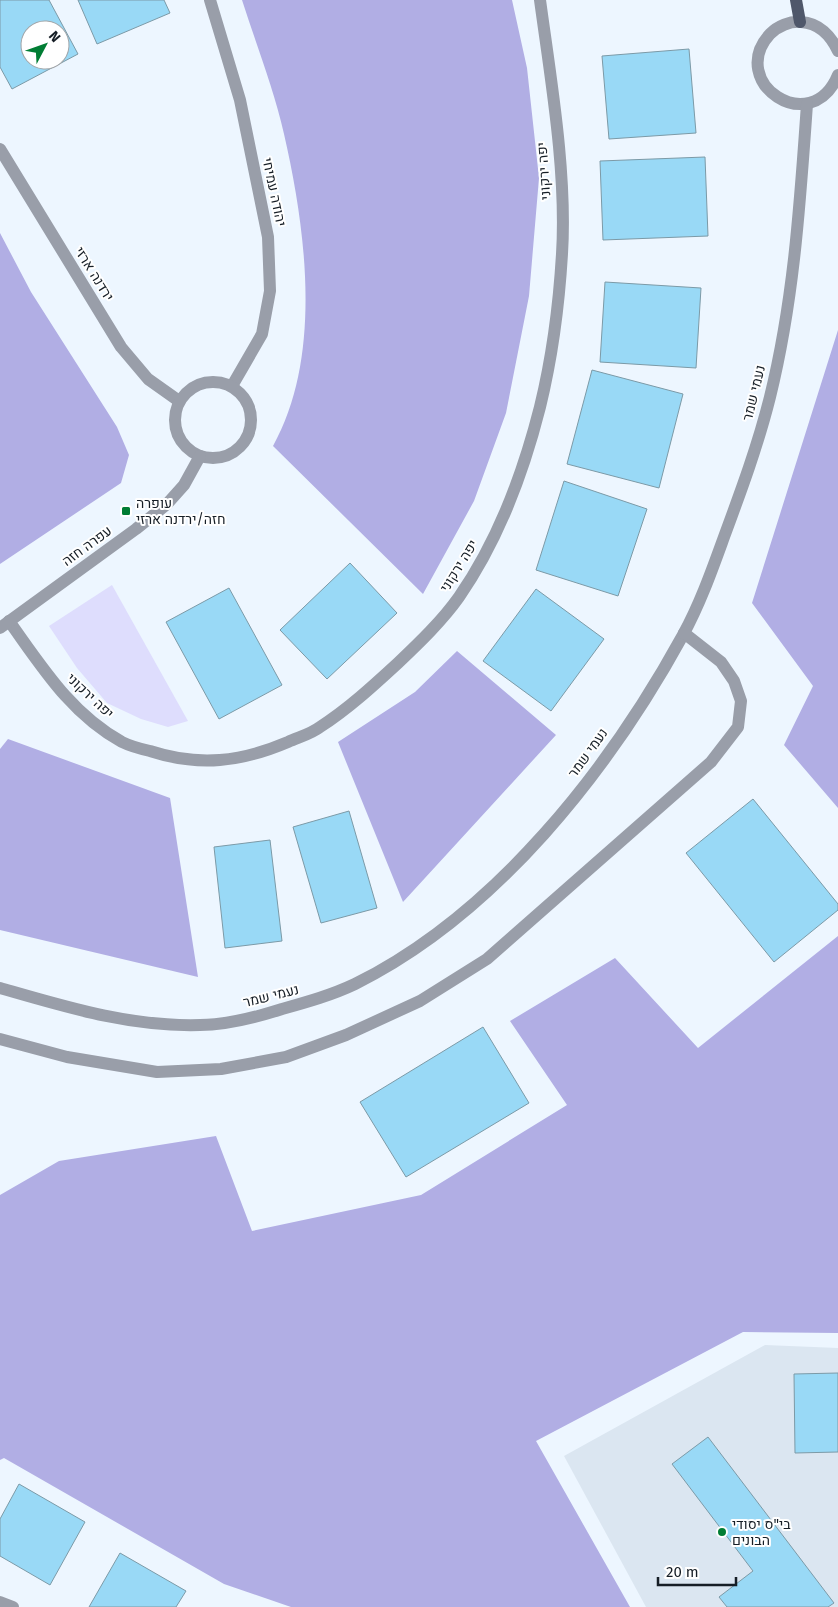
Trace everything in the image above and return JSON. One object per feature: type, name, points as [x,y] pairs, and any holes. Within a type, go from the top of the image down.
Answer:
[{"type":"main road","points":[[796,0],[800,22]]},
{"type":"street","name":"יהודה עמיחי","points":[[210,0],[240,100],[268,237],[270,291],[262,334],[232,386]]},
{"type":"street","name":"יפה ירקוני","points":[[5,625],[60,693],[91,722],[124,743],[172,759],[217,762],[267,751],[318,729],[366,693],[415,647],[458,599],[489,547],[520,477],[540,406],[554,332],[562,252],[561,182],[552,86],[540,0]]},
{"type":"street","points":[[838,51],[834,42],[820,28],[800,22],[786,24],[774,30],[765,40],[759,53],[758,67],[762,80],[769,91],[780,100],[792,104],[807,104],[827,93],[838,76]]},
{"type":"street","name":"נעמי שמר","points":[[0,988],[92,1014],[147,1024],[203,1025],[265,1014],[325,997],[389,966],[431,937],[485,894],[527,854],[573,800],[632,718],[684,633],[715,562],[747,477],[770,398],[789,307],[807,104]]},
{"type":"street","name":"ירדנה ארזי","points":[[0,149],[121,346],[148,379],[179,401]]},
{"type":"street","points":[[208,381],[232,386],[242,394],[250,411],[250,430],[245,442],[225,457],[200,456],[188,450],[180,440],[175,427],[174,414],[179,401],[186,391],[196,384],[208,381]]},
{"type":"street","name":"עפרה חזה","points":[[5,625],[167,504],[184,485],[200,456]]},
{"type":"street","points":[[0,1039],[67,1057],[157,1072],[221,1069],[286,1057],[346,1035],[420,1001],[487,959],[711,762],[738,727],[741,701],[734,681],[721,662],[684,633]]},
{"type":"street","points":[[0,1602],[13,1607]]},
{"type":"shaded area","points":[[242,0],[512,0],[527,68],[539,178],[529,296],[506,413],[474,501],[423,594],[273,446],[289,411],[299,373],[306,293],[299,211],[292,171],[280,117]]},
{"type":"shaded area","points":[[0,233],[31,292],[117,427],[129,455],[121,483],[0,564]]},
{"type":"shaded area","points":[[838,330],[838,808],[784,745],[813,686],[752,603]]},
{"type":"shaded area","points":[[112,585],[188,721],[168,727],[141,719],[107,703],[77,668],[49,626]]},
{"type":"shaded area","points":[[457,651],[556,735],[403,902],[338,742],[415,692]]},
{"type":"shaded area","points":[[8,739],[170,798],[198,977],[0,930],[0,749]]},
{"type":"shaded area","points":[[838,936],[838,1333],[743,1332],[536,1441],[630,1607],[291,1607],[224,1584],[4,1458],[0,1460],[0,1195],[59,1161],[216,1136],[252,1231],[421,1195],[567,1105],[510,1021],[615,958],[698,1048]]},
{"type":"shaded area","name":"בי\"ס יסודי הבונים","points":[[765,1345],[838,1348],[838,1607],[646,1607],[564,1456]]},
{"type":"building","points":[[0,0],[49,0],[60,20],[20,20],[20,70],[48,70],[12,89],[0,67]]},
{"type":"building","points":[[78,0],[164,0],[170,13],[97,44]]},
{"type":"building","points":[[70,39],[78,54],[70,58]]},
{"type":"building","points":[[689,49],[696,133],[609,139],[602,56]]},
{"type":"building","points":[[705,157],[708,236],[603,240],[600,161]]},
{"type":"building","points":[[605,282],[701,288],[696,368],[600,362]]},
{"type":"building","points":[[592,370],[683,394],[659,488],[567,464]]},
{"type":"building","points":[[564,481],[647,509],[618,596],[536,570]]},
{"type":"building","points":[[350,563],[397,613],[327,679],[280,630]]},
{"type":"building","points":[[229,588],[282,685],[219,719],[166,622]]},
{"type":"building","points":[[536,589],[604,639],[551,711],[483,661]]},
{"type":"building","points":[[753,799],[838,904],[838,910],[774,962],[686,853]]},
{"type":"building","points":[[349,811],[377,908],[321,923],[293,827]]},
{"type":"building","points":[[270,840],[282,941],[225,948],[214,847]]},
{"type":"building","points":[[483,1027],[529,1103],[406,1177],[360,1102]]},
{"type":"building","points":[[838,1373],[838,1452],[795,1453],[794,1374]]},
{"type":"building","points":[[708,1437],[834,1603],[828,1607],[727,1607],[719,1597],[753,1571],[672,1464]]},
{"type":"building","points":[[19,1484],[85,1522],[50,1585],[0,1556],[0,1519]]},
{"type":"building","points":[[120,1553],[186,1591],[176,1607],[89,1607]]},
{"type":"place","name":"עופרה חזה/ירדנה ארזי","points":[[126,511]]},
{"type":"place","name":"בי\"ס יסודי הבונים","points":[[722,1532]]}]
